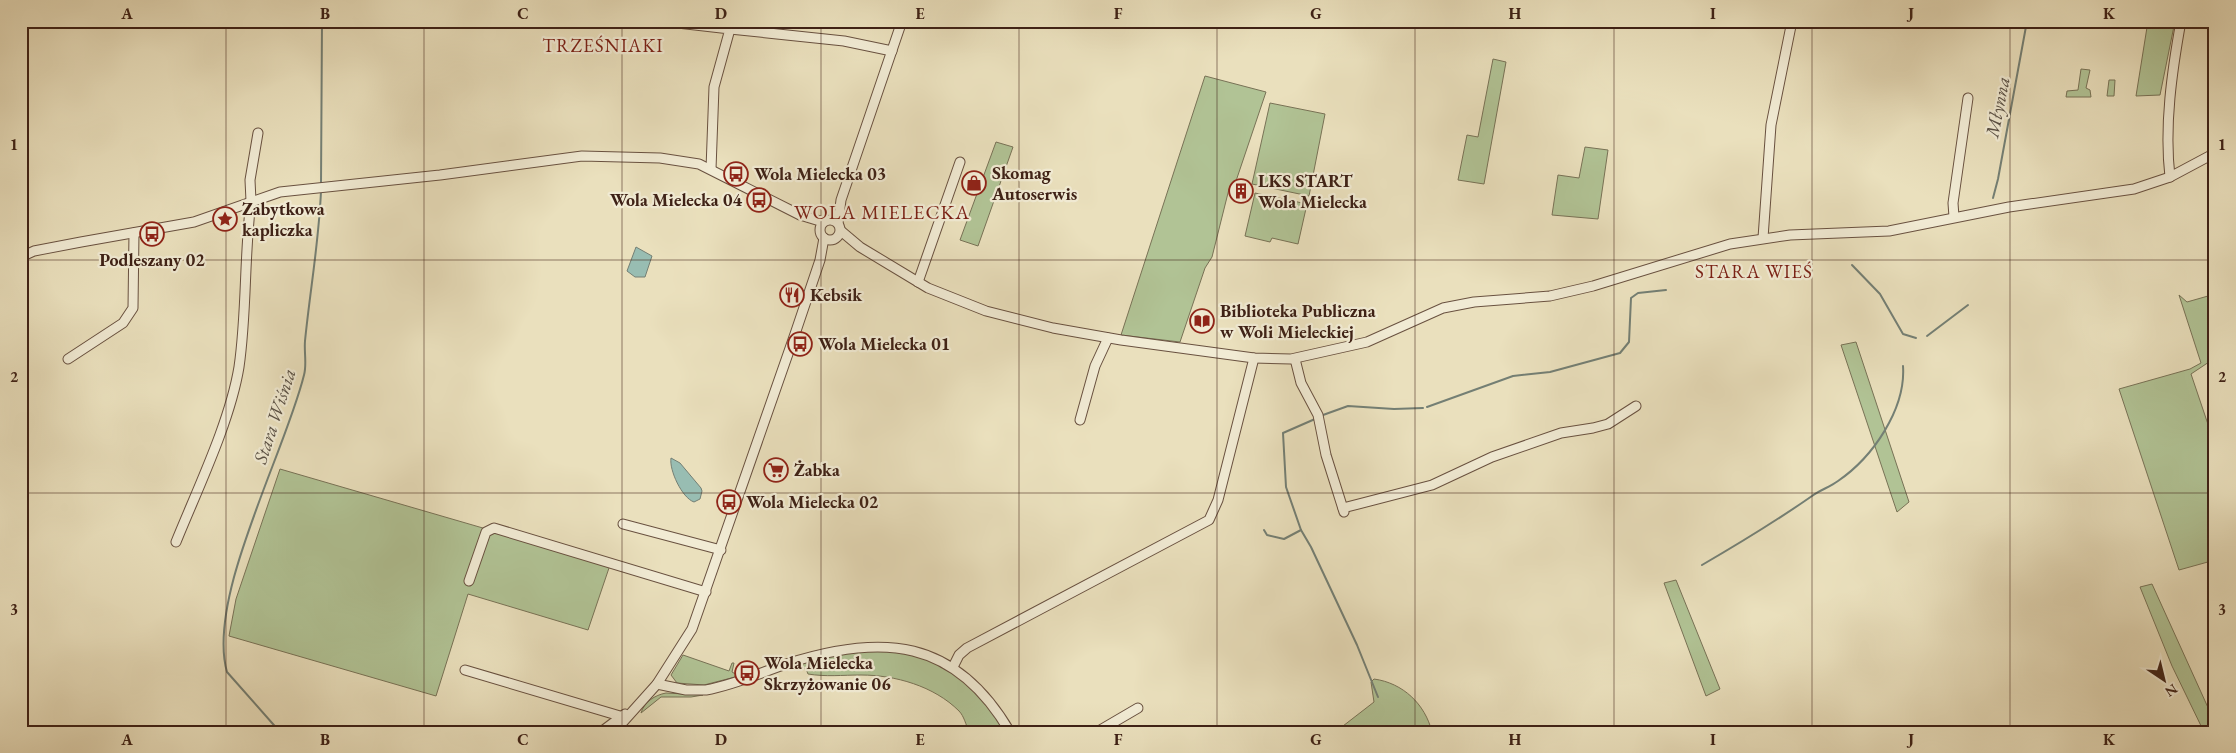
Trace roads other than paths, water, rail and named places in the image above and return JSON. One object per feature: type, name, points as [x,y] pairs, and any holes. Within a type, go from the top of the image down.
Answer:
[{"type":"street","points":[[660,21],[844,41],[892,51]]},
{"type":"street","points":[[601,732],[624,716],[657,684],[682,648],[706,592],[902,21]]},
{"type":"street","points":[[1763,238],[1771,125],[1792,21]]},
{"type":"street","points":[[2170,177],[2170,124],[2173,72],[2181,21]]},
{"type":"street","points":[[710,169],[714,87],[730,29]]},
{"type":"street","points":[[1954,217],[1953,203],[1968,98]]},
{"type":"street","points":[[176,542],[212,453],[232,396],[239,369],[251,201],[250,180],[258,133]]},
{"type":"street","points":[[21,257],[34,251],[207,219],[251,201],[280,192],[440,175],[582,156],[660,158],[685,161],[710,169],[830,230],[918,282],[942,294],[986,311],[1053,328],[1108,338],[1254,358],[1295,359],[1367,342],[1443,308],[1474,302],[1550,296],[1610,281],[1695,253],[1763,238],[1889,231],[2008,206],[2134,189],[2170,177],[2215,153]]},
{"type":"street","points":[[918,282],[960,162]]},
{"type":"street","points":[[68,359],[123,323],[133,308],[134,233]]},
{"type":"street","points":[[1080,420],[1095,366],[1108,338]]},
{"type":"street","points":[[953,668],[959,655],[967,648],[1209,520],[1218,500],[1254,358]]},
{"type":"street","points":[[1295,359],[1301,383],[1319,420],[1327,461],[1344,510],[1432,485],[1499,454],[1561,433],[1608,424],[1636,406]]},
{"type":"street","points":[[623,524],[721,550]]},
{"type":"street","points":[[469,581],[486,532],[494,528],[706,592]]},
{"type":"street","points":[[657,684],[686,690],[715,689],[798,661],[852,647],[880,646],[909,650],[931,656],[953,668],[984,694],[1010,732]]},
{"type":"street","points":[[465,670],[624,716]]},
{"type":"street","points":[[1097,732],[1138,708]]},
{"type":"street","points":[[614,732],[624,716]]},
{"type":"water","points":[[636,247],[652,256],[645,277],[635,277],[627,271]]},
{"type":"water","points":[[671,458],[680,463],[701,488],[700,499],[694,502],[685,495],[674,476]]},
{"type":"waterway","name":"Stara Wiśnia","points":[[321,184],[322,21]]},
{"type":"waterway","name":"Młynna","points":[[1993,198],[2027,21]]},
{"type":"waterway","name":"Stara Wiśnia","points":[[280,732],[227,672],[223,641],[228,605],[237,566],[305,371],[305,341],[321,191]]},
{"type":"waterway","name":"Młynna","points":[[1852,265],[1880,294],[1903,334],[1916,338]]},
{"type":"waterway","points":[[1427,407],[1513,376],[1550,372],[1620,353],[1629,342],[1631,298],[1638,293],[1666,290]]},
{"type":"waterway","name":"Młynna","points":[[1927,336],[1968,305]]},
{"type":"waterway","points":[[1702,565],[1758,532],[1851,471],[1875,445],[1893,415],[1903,382],[1903,366]]},
{"type":"waterway","points":[[1323,415],[1348,406],[1394,409],[1423,408]]},
{"type":"waterway","points":[[1315,419],[1283,433],[1286,487],[1301,530],[1311,547],[1357,645],[1378,697]]},
{"type":"waterway","points":[[1264,530],[1267,535],[1284,539],[1301,530]]},
{"type":"place","name":"Wola Mielecka 03","points":[[736,174]]},
{"type":"place","name":"Skomag Autoserwis","points":[[974,183]]},
{"type":"place","name":"LKS START Wola Mielecka","points":[[1241,191]]},
{"type":"place","name":"Wola Mielecka 04","points":[[759,200]]},
{"type":"place","name":"Zabytkowa kapliczka","points":[[225,219]]},
{"type":"place","name":"Podleszany 02","points":[[152,234]]},
{"type":"place","name":"Kebsik","points":[[792,295]]},
{"type":"place","name":"Biblioteka Publiczna w Woli Mieleckiej","points":[[1202,321]]},
{"type":"place","name":"Wola Mielecka 01","points":[[800,344]]},
{"type":"place","name":"Żabka","points":[[776,470]]},
{"type":"place","name":"Wola Mielecka 02","points":[[729,502]]},
{"type":"place","name":"Wola Mielecka Skrzyżowanie 06","points":[[747,673]]},
{"type":"district","name":"TRZEŚNIAKI","points":[[603,45]]},
{"type":"district","name":"WOLA MIELECKA","points":[[882,212]]},
{"type":"district","name":"STARA WIEŚ","points":[[1754,271]]}]
